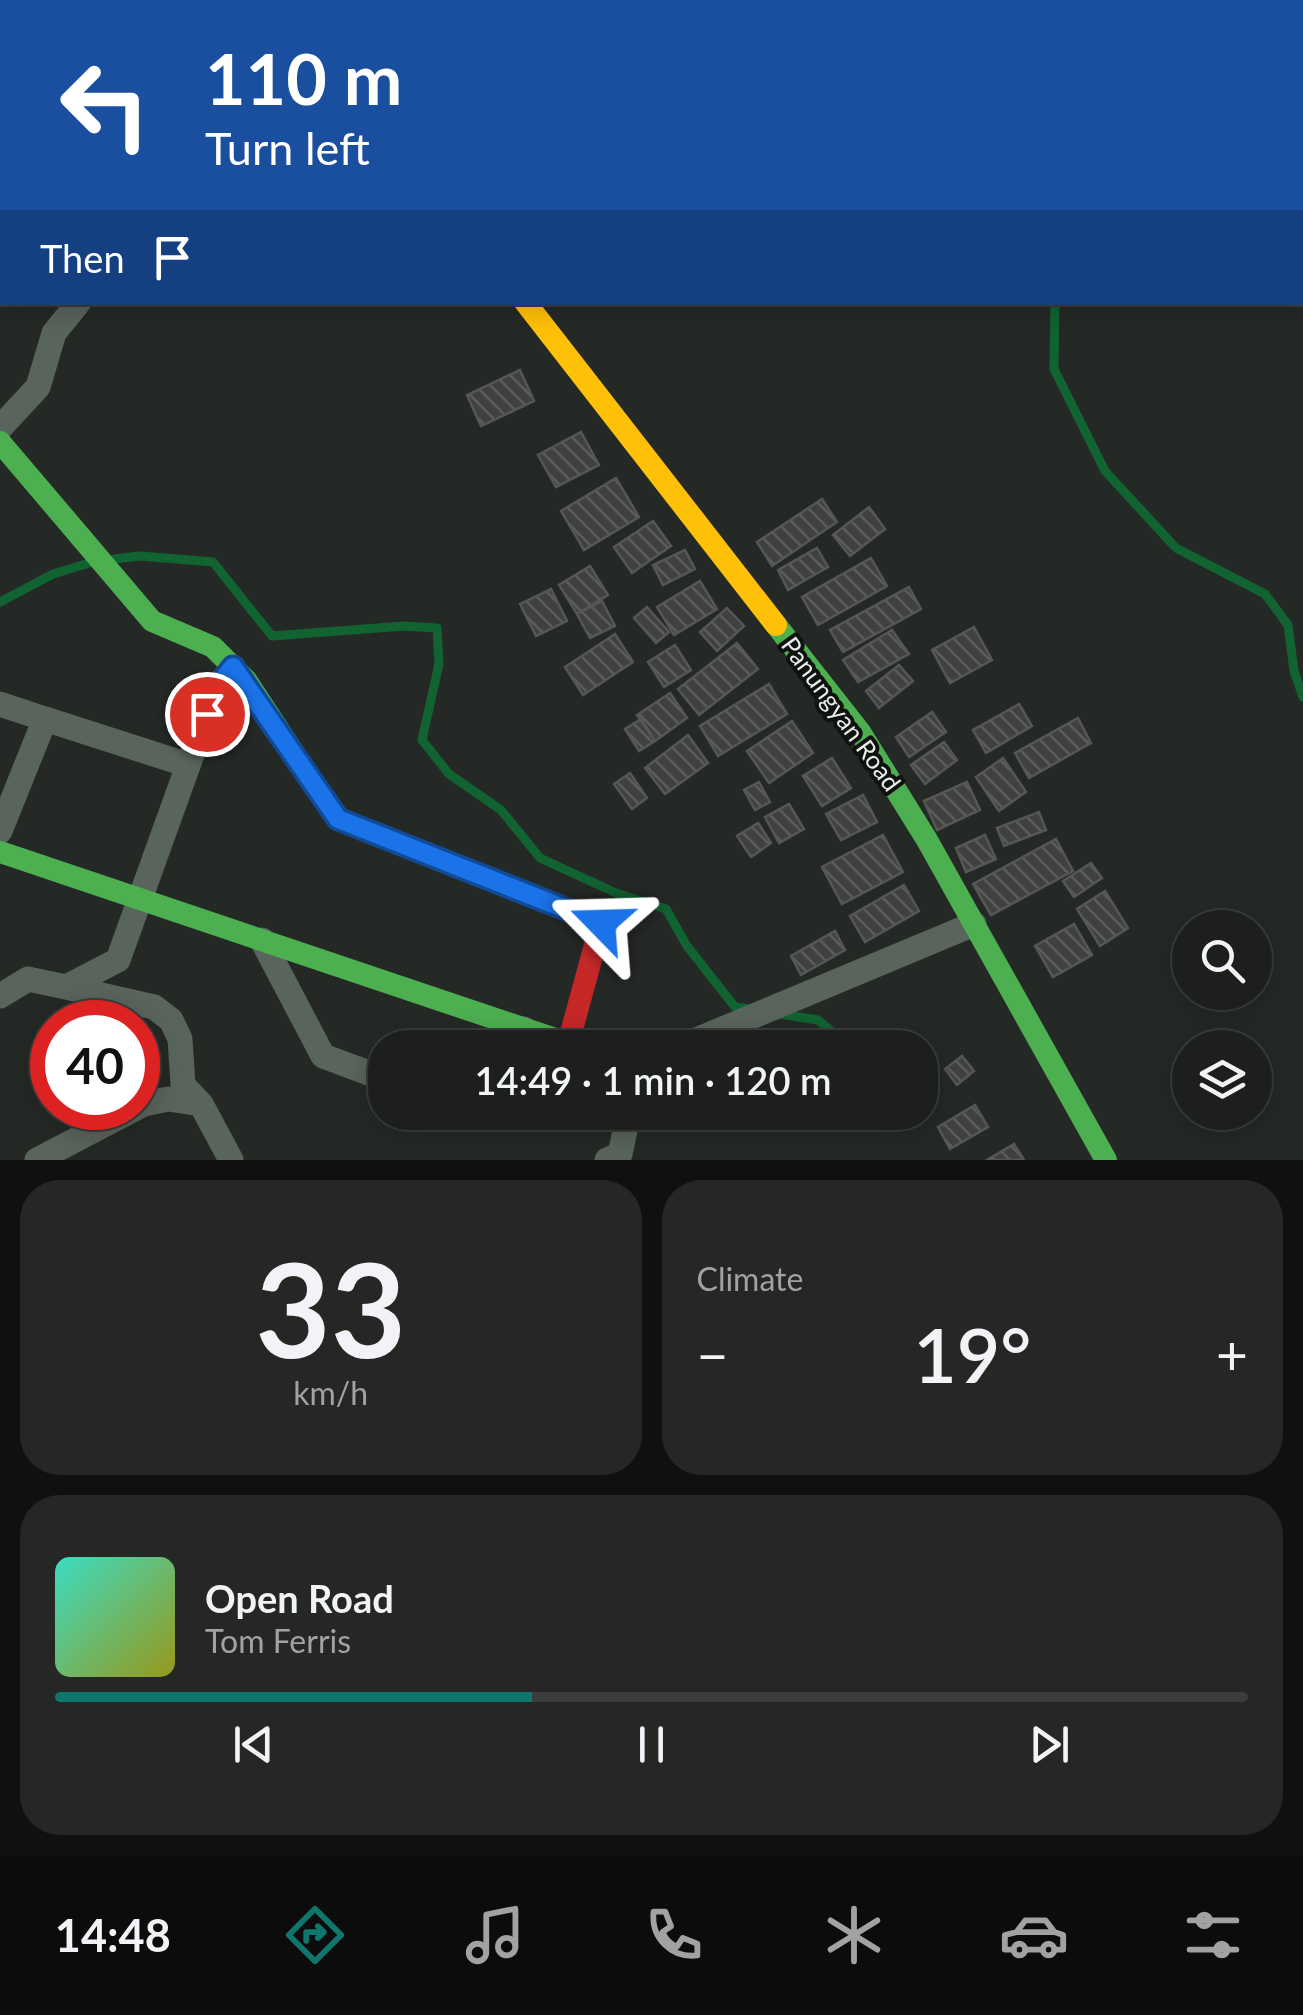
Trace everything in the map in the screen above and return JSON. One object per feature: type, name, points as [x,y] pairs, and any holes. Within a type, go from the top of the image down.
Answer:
[{"type":"street","points":[[0,428],[38,387],[54,333],[76,305]]},
{"type":"street","name":"Panungyan Road","points":[[527,305],[860,732],[974,924],[1098,1157]]},
{"type":"street","points":[[0,442],[152,621],[212,646],[233,667],[338,819],[601,923],[578,1030]]},
{"type":"street","points":[[66,987],[118,960],[216,688],[233,667]]},
{"type":"street","points":[[0,704],[188,766]]},
{"type":"street","points":[[0,831],[45,719]]},
{"type":"street","points":[[0,852],[527,1030]]},
{"type":"street","points":[[729,1030],[974,924]]},
{"type":"street","points":[[262,940],[324,1056],[368,1073]]},
{"type":"street","points":[[0,970],[154,1007],[171,1020],[180,1039],[183,1085],[200,1104],[230,1160]]},
{"type":"street","points":[[0,996],[28,979]]},
{"type":"street","points":[[52,1156],[144,1104],[168,1099],[200,1104]]},
{"type":"street","points":[[606,1160],[620,1154],[625,1130]]},
{"type":"building","points":[[520,370],[534,401],[481,426],[467,395]]},
{"type":"building","points":[[581,432],[599,465],[556,487],[538,455]]},
{"type":"building","points":[[616,478],[639,517],[584,550],[561,511]]},
{"type":"building","points":[[822,499],[837,522],[772,566],[757,542]]},
{"type":"building","points":[[869,507],[885,529],[850,556],[833,535]]},
{"type":"building","points":[[653,521],[671,546],[632,573],[614,547]]},
{"type":"building","points":[[817,548],[828,567],[788,590],[778,570]]},
{"type":"building","points":[[685,550],[695,569],[663,585],[653,565]]},
{"type":"building","points":[[871,558],[887,586],[818,625],[802,597]]},
{"type":"building","points":[[590,566],[608,595],[577,614],[559,585]]},
{"type":"building","points":[[700,581],[717,609],[674,635],[657,607]]},
{"type":"building","points":[[909,587],[921,609],[843,652],[830,630]]},
{"type":"building","points":[[551,589],[567,621],[536,636],[520,604]]},
{"type":"building","points":[[602,601],[615,626],[590,638],[577,614]]},
{"type":"building","points":[[647,607],[669,632],[656,643],[634,618]]},
{"type":"building","points":[[727,608],[744,626],[717,651],[700,632]]},
{"type":"building","points":[[974,627],[992,660],[950,683],[932,650]]},
{"type":"building","points":[[892,630],[909,654],[858,682],[843,660]]},
{"type":"building","points":[[615,634],[633,662],[583,695],[565,667]]},
{"type":"building","points":[[737,643],[758,669],[699,715],[678,689]]},
{"type":"building","points":[[675,645],[691,670],[664,687],[648,662]]},
{"type":"building","points":[[899,665],[913,681],[879,708],[866,691]]},
{"type":"building","points":[[769,684],[787,714],[718,756],[700,726]]},
{"type":"building","points":[[670,693],[687,718],[655,741],[637,715]]},
{"type":"building","points":[[1019,704],[1032,726],[986,753],[973,730]]},
{"type":"building","points":[[932,712],[946,732],[909,757],[896,737]]},
{"type":"building","points":[[1078,718],[1091,743],[1029,778],[1015,753]]},
{"type":"building","points":[[641,719],[655,741],[639,751],[625,729]]},
{"type":"building","points":[[792,721],[813,753],[769,783],[747,751]]},
{"type":"building","points":[[688,735],[708,763],[665,794],[645,768]]},
{"type":"building","points":[[944,742],[957,760],[925,784],[911,765]]},
{"type":"building","points":[[832,758],[851,788],[822,806],[803,776]]},
{"type":"building","points":[[1003,758],[1026,792],[999,811],[976,777]]},
{"type":"building","points":[[630,773],[647,798],[632,809],[614,784]]},
{"type":"building","points":[[759,782],[770,802],[755,810],[744,790]]},
{"type":"building","points":[[967,782],[980,810],[937,830],[924,801]]},
{"type":"building","points":[[863,795],[877,822],[841,840],[826,814]]},
{"type":"building","points":[[789,804],[804,829],[779,843],[765,817]]},
{"type":"building","points":[[1039,812],[1046,830],[1004,846],[997,828]]},
{"type":"building","points":[[758,823],[771,843],[751,857],[737,836]]},
{"type":"building","points":[[883,835],[903,872],[842,904],[822,867]]},
{"type":"building","points":[[985,835],[996,859],[966,872],[956,848]]},
{"type":"building","points":[[1056,839],[1073,871],[991,915],[973,884]]},
{"type":"building","points":[[1091,863],[1102,878],[1074,897],[1063,881]]},
{"type":"building","points":[[904,885],[919,911],[865,942],[850,916]]},
{"type":"building","points":[[1105,891],[1128,928],[1100,946],[1077,909]]},
{"type":"building","points":[[1074,924],[1092,955],[1053,977],[1035,946]]},
{"type":"building","points":[[835,931],[845,950],[801,975],[791,956]]},
{"type":"building","points":[[962,1056],[974,1071],[957,1085],[945,1069]]},
{"type":"building","points":[[975,1105],[988,1127],[950,1149],[938,1127]]},
{"type":"building","points":[[1014,1144],[1024,1160],[987,1160]]},
{"type":"waterway","points":[[1055,305],[1054,369],[1105,471],[1176,548],[1265,594],[1288,625],[1294,671],[1303,697]]},
{"type":"waterway","points":[[114,559],[140,556],[213,562],[272,636],[404,626],[437,628],[439,664],[422,740],[449,774],[501,810],[540,858],[616,893],[666,909],[687,946],[735,1007],[750,1009]]},
{"type":"waterway","points":[[0,602],[53,574],[89,563]]},
{"type":"waterway","points":[[780,1014],[818,1020],[830,1030]]},
{"type":"traffic: fast","points":[[0,442],[152,621],[213,647],[246,680],[337,819],[413,849]]},
{"type":"traffic: fast","points":[[776,625],[860,732],[927,840],[1106,1160]]},
{"type":"traffic: fast","points":[[0,852],[529,1030]]},
{"type":"traffic: slow","points":[[527,305],[776,625]]},
{"type":"traffic: jam","points":[[413,849],[601,923],[572,1030]]},
{"type":"route","points":[[207,714],[216,688],[233,667],[246,680],[338,819],[601,923]]}]
